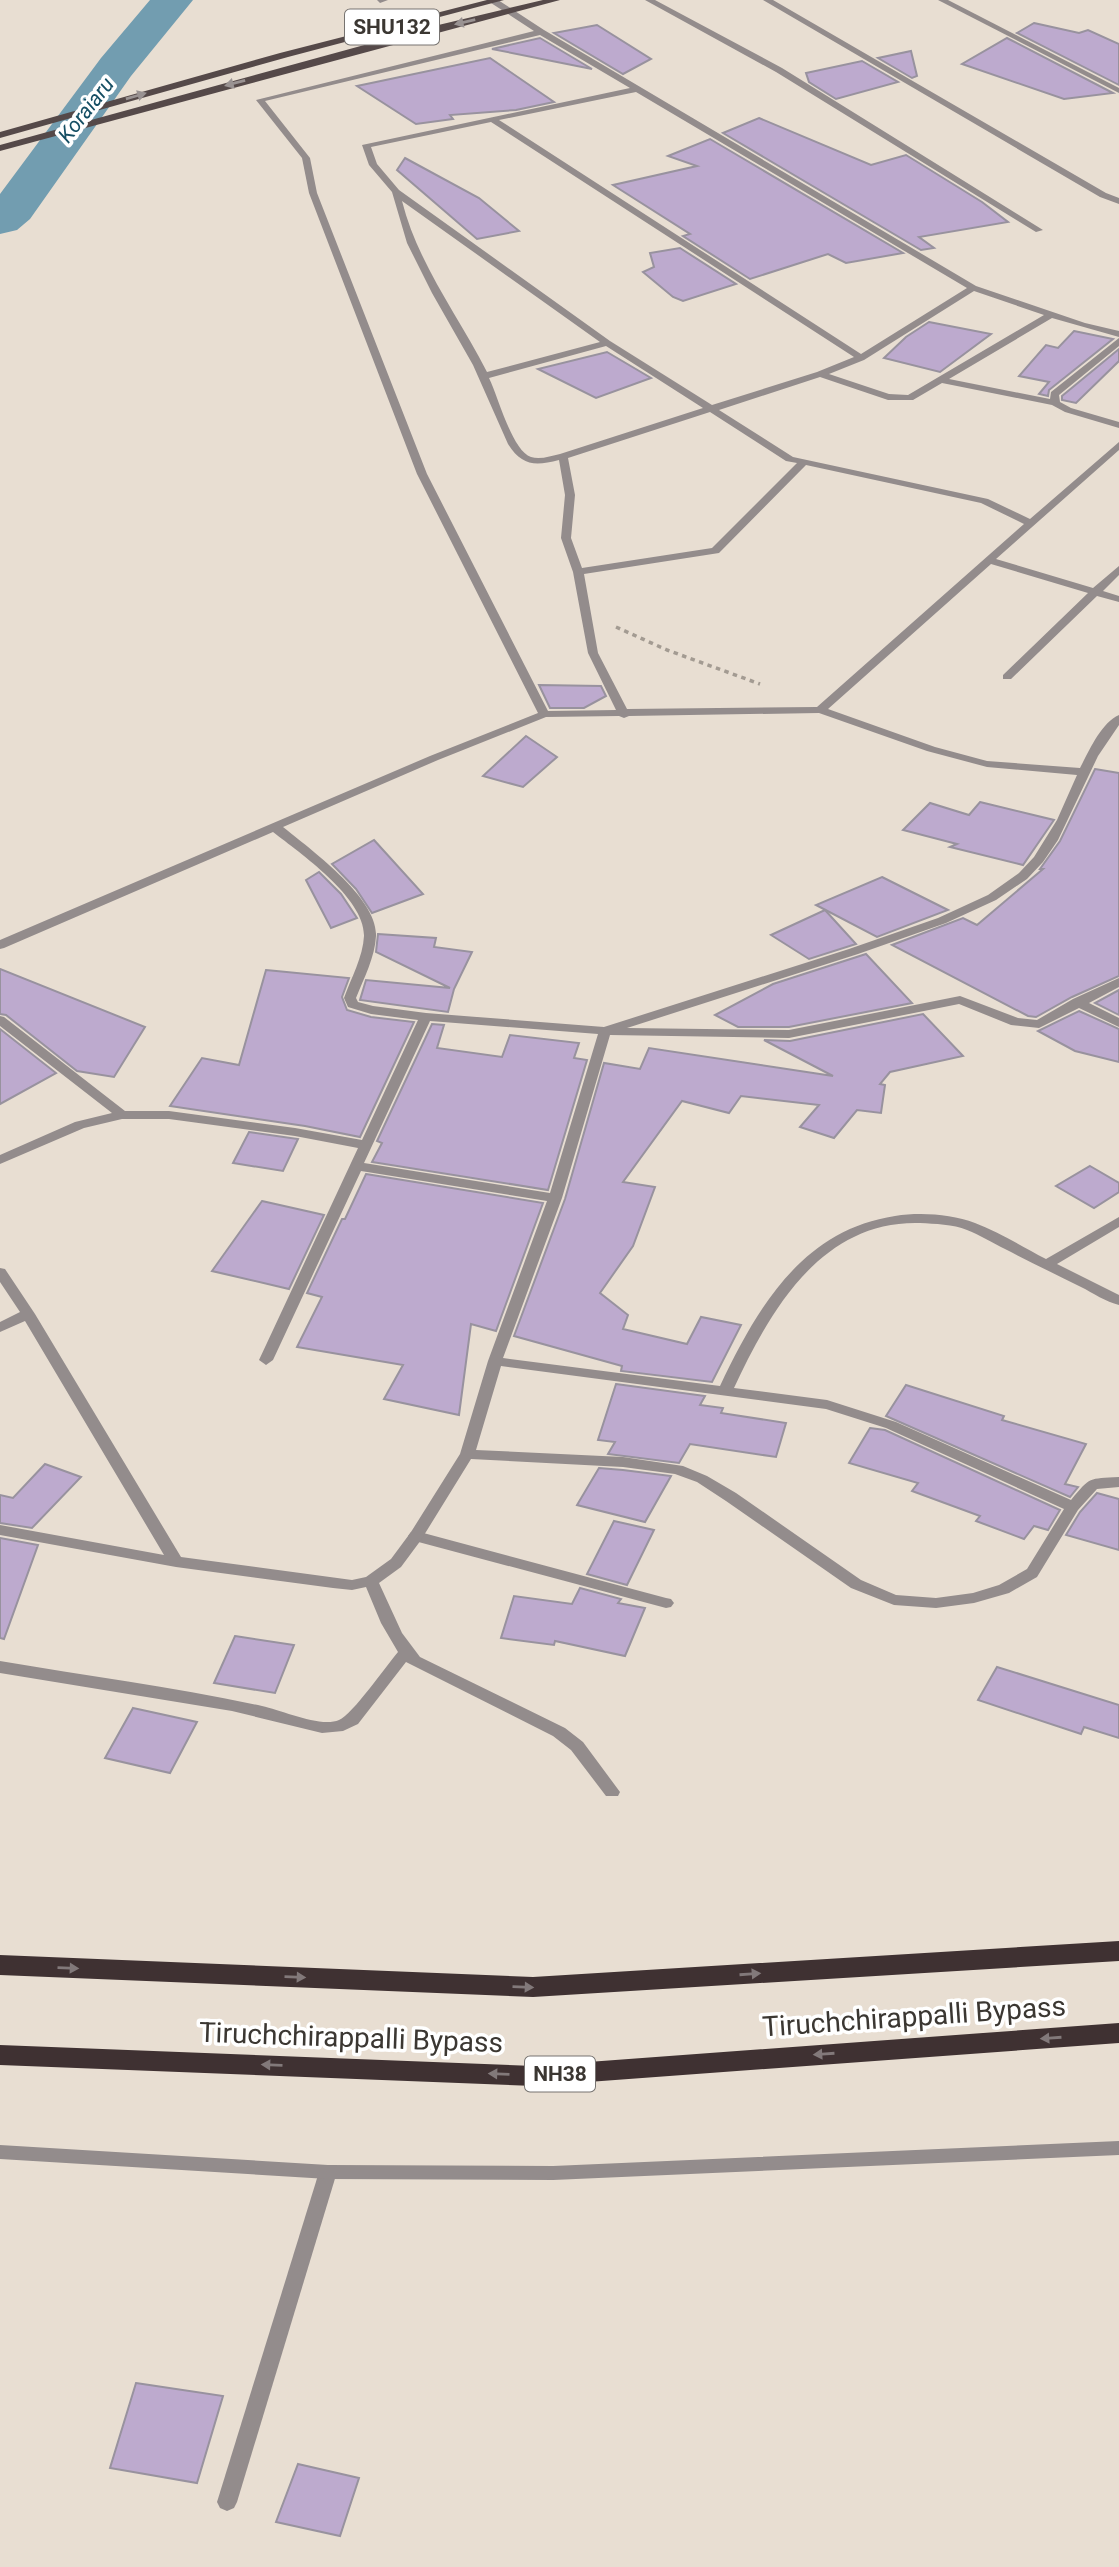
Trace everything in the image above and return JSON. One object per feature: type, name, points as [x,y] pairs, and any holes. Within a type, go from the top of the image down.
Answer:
[{"type":"highway","name":"Tiruchchirappalli Bypass","points":[[0,1965],[533,1987],[1119,1951]]},
{"type":"highway","name":"Tiruchchirappalli Bypass","points":[[0,2055],[534,2076],[1119,2033]]},
{"type":"main road","name":"SHU132","points":[[0,135],[284,55],[497,0]]},
{"type":"main road","points":[[0,148],[301,65],[555,0]]},
{"type":"street","points":[[497,0],[541,32],[973,288],[1119,334]]},
{"type":"street","points":[[649,0],[779,70],[1040,230]]},
{"type":"street","points":[[767,0],[1103,195],[1119,201]]},
{"type":"street","points":[[942,0],[1119,90]]},
{"type":"street","points":[[541,32],[260,100],[306,159],[313,193],[422,474],[544,714]]},
{"type":"street","points":[[637,89],[366,145],[373,165],[396,192],[607,344],[790,459],[802,464],[984,501],[1030,523]]},
{"type":"street","points":[[492,119],[861,358]]},
{"type":"street","points":[[396,192],[408,235],[484,376],[517,452],[529,460],[564,456],[820,374],[861,358],[973,288]]},
{"type":"street","points":[[820,374],[898,399],[913,397],[1052,314]]},
{"type":"street","points":[[1055,403],[1054,394],[1119,341]]},
{"type":"street","points":[[484,376],[607,344]]},
{"type":"street","points":[[941,380],[1055,403],[1068,410],[1119,425]]},
{"type":"street","points":[[820,710],[1119,445]]},
{"type":"street","points":[[564,456],[570,495],[566,538],[578,572],[593,653],[624,715]]},
{"type":"street","points":[[578,572],[715,551],[802,464]]},
{"type":"street","points":[[988,560],[1119,598]]},
{"type":"street","points":[[1007,677],[1119,569]]},
{"type":"street","points":[[0,945],[434,758],[544,714],[624,715],[820,710],[931,749],[987,764],[1081,772]]},
{"type":"street","points":[[605,1031],[682,1003],[845,955],[978,908],[1024,875],[1055,838],[1081,772],[1119,718]]},
{"type":"street","points":[[276,828],[346,890],[366,919],[370,932],[368,945],[350,998],[352,1004],[371,1010],[605,1031],[789,1034],[960,1000],[1016,1022],[1039,1024],[1119,982]]},
{"type":"street","points":[[1077,1002],[1119,1023]]},
{"type":"street","points":[[266,1360],[426,1017]]},
{"type":"street","points":[[0,1020],[122,1115]]},
{"type":"street","points":[[0,1530],[176,1562],[333,1583],[370,1581],[396,1563],[467,1454],[495,1361],[555,1198],[605,1031]]},
{"type":"street","points":[[0,1160],[80,1125],[122,1115],[169,1115],[295,1132],[366,1145]]},
{"type":"street","points":[[356,1166],[555,1198]]},
{"type":"street","points":[[724,1393],[765,1313],[798,1274],[831,1245],[885,1219],[913,1217],[946,1220],[1002,1240],[1119,1301]]},
{"type":"street","points":[[1046,1265],[1119,1221]]},
{"type":"street","points":[[0,1272],[28,1314],[176,1562]]},
{"type":"street","points":[[0,1328],[28,1314]]},
{"type":"street","points":[[495,1361],[827,1405],[891,1424],[1073,1507]]},
{"type":"street","points":[[467,1454],[623,1462],[678,1469],[702,1479],[731,1497],[856,1584],[894,1600],[936,1602],[974,1598],[1004,1589],[1032,1573],[1073,1507],[1093,1484],[1119,1482]]},
{"type":"street","points":[[416,1536],[666,1603]]},
{"type":"street","points":[[370,1581],[386,1618],[406,1652],[425,1668],[559,1732],[577,1746],[612,1792]]},
{"type":"street","points":[[0,1667],[264,1712],[329,1728],[345,1725],[352,1720],[406,1652]]},
{"type":"street","points":[[0,2152],[328,2172],[553,2173],[1119,2148]]},
{"type":"street","points":[[227,2501],[328,2172]]},
{"type":"path","points":[[584,611],[667,650],[769,688]]},
{"type":"building","points":[[1034,23],[1079,33],[1088,30],[1119,44],[1119,85],[1017,33]]},
{"type":"building","points":[[597,25],[651,59],[623,74],[554,33]]},
{"type":"building","points":[[540,38],[592,69],[492,49]]},
{"type":"building","points":[[1007,38],[1113,93],[1064,99],[962,64]]},
{"type":"building","points":[[911,51],[917,76],[912,78],[878,58]]},
{"type":"building","points":[[490,58],[554,102],[516,110],[450,115],[453,119],[416,124],[357,86]]},
{"type":"building","points":[[862,61],[898,82],[836,99],[809,82],[806,73]]},
{"type":"building","points":[[759,118],[871,165],[906,155],[982,202],[1008,222],[919,237],[934,248],[921,250],[723,133]]},
{"type":"building","points":[[710,139],[903,253],[846,263],[828,254],[750,279],[683,236],[690,234],[613,185],[697,166],[668,156]]},
{"type":"building","points":[[405,158],[479,198],[519,231],[477,239],[397,170]]},
{"type":"building","points":[[680,248],[736,284],[683,301],[673,297],[643,272],[654,267],[650,253]]},
{"type":"building","points":[[929,322],[991,334],[940,372],[884,358],[906,337]]},
{"type":"building","points":[[1074,331],[1113,339],[1049,390],[1048,396],[1039,394],[1049,382],[1019,376],[1046,345],[1058,348]]},
{"type":"building","points":[[1119,349],[1119,361],[1076,403],[1062,400],[1062,396]]},
{"type":"building","points":[[607,352],[651,378],[596,398],[538,369]]},
{"type":"building","points":[[539,685],[601,686],[606,696],[584,708],[550,708]]},
{"type":"building","points":[[526,736],[557,757],[523,787],[483,776]]},
{"type":"building","points":[[1095,769],[1119,773],[1119,976],[1036,1017],[1028,1016],[892,945],[963,918],[977,925],[1043,869],[1040,869],[1060,841]]},
{"type":"building","points":[[980,802],[1054,820],[1023,865],[950,847],[957,844],[903,830],[930,803],[969,815]]},
{"type":"building","points":[[374,840],[423,894],[372,913],[356,889],[332,864]]},
{"type":"building","points":[[319,872],[341,894],[357,918],[331,928],[306,880]]},
{"type":"building","points":[[882,877],[948,910],[877,937],[816,905]]},
{"type":"building","points":[[825,910],[856,944],[809,959],[771,935]]},
{"type":"building","points":[[378,934],[436,938],[434,947],[472,952],[454,989],[448,1012],[360,1000],[366,980],[450,988],[376,952]]},
{"type":"building","points":[[866,954],[912,1003],[789,1027],[738,1027],[715,1015],[773,984]]},
{"type":"building","points":[[0,969],[145,1027],[114,1077],[77,1071],[6,1015],[0,1014]]},
{"type":"building","points":[[266,970],[349,978],[342,997],[347,1010],[371,1017],[414,1022],[360,1137],[170,1106],[202,1058],[239,1065]]},
{"type":"building","points":[[1119,990],[1119,1015],[1095,1003]]},
{"type":"building","points":[[1079,1011],[1119,1029],[1119,1062],[1075,1051],[1038,1031]]},
{"type":"building","points":[[923,1014],[963,1056],[890,1072],[880,1084],[885,1085],[881,1113],[857,1110],[834,1138],[800,1127],[819,1105],[741,1096],[729,1113],[682,1101],[623,1182],[655,1187],[633,1246],[600,1293],[628,1315],[623,1329],[687,1344],[701,1317],[741,1325],[712,1382],[621,1371],[622,1366],[514,1336],[565,1199],[604,1063],[640,1069],[649,1048],[833,1076],[764,1040],[790,1041]]},
{"type":"building","points":[[432,1024],[444,1025],[437,1048],[502,1057],[510,1035],[579,1043],[574,1058],[587,1060],[548,1190],[372,1162],[382,1143],[377,1141]]},
{"type":"building","points":[[0,1029],[56,1073],[0,1104]]},
{"type":"building","points":[[249,1132],[298,1139],[283,1171],[233,1163]]},
{"type":"building","points":[[1090,1166],[1119,1183],[1119,1192],[1094,1208],[1056,1186]]},
{"type":"building","points":[[366,1174],[543,1203],[496,1331],[471,1324],[459,1415],[384,1399],[403,1365],[297,1347],[322,1297],[307,1293]]},
{"type":"building","points":[[262,1201],[324,1215],[289,1289],[212,1271]]},
{"type":"building","points":[[616,1384],[705,1396],[700,1405],[723,1408],[721,1413],[786,1423],[776,1457],[690,1444],[679,1463],[608,1454],[615,1442],[598,1440]]},
{"type":"building","points":[[906,1385],[1004,1416],[1002,1420],[1086,1444],[1065,1484],[1078,1487],[1070,1497],[886,1416]]},
{"type":"building","points":[[870,1428],[885,1430],[1060,1510],[1048,1530],[1034,1526],[1024,1539],[976,1521],[980,1516],[912,1491],[918,1483],[849,1463]]},
{"type":"building","points":[[45,1464],[81,1477],[32,1528],[0,1523],[0,1495],[13,1498]]},
{"type":"building","points":[[599,1468],[671,1476],[645,1522],[577,1505]]},
{"type":"building","points":[[1097,1493],[1119,1499],[1119,1550],[1066,1535],[1080,1512]]},
{"type":"building","points":[[614,1521],[654,1530],[627,1585],[587,1574]]},
{"type":"building","points":[[0,1538],[38,1545],[4,1639],[0,1638]]},
{"type":"building","points":[[580,1588],[621,1599],[618,1603],[645,1608],[625,1656],[555,1641],[554,1645],[501,1638],[514,1596],[572,1604]]},
{"type":"building","points":[[235,1636],[294,1645],[275,1693],[214,1683]]},
{"type":"building","points":[[997,1667],[1119,1705],[1119,1738],[1084,1727],[1081,1734],[978,1700]]},
{"type":"building","points":[[133,1708],[197,1722],[170,1773],[105,1758]]},
{"type":"building","points":[[136,2383],[223,2396],[197,2483],[110,2468]]},
{"type":"building","points":[[298,2464],[359,2478],[340,2536],[276,2522]]},
{"type":"waterway","name":"Koraiaru","points":[[0,220],[13,209],[116,67],[172,0]]}]
